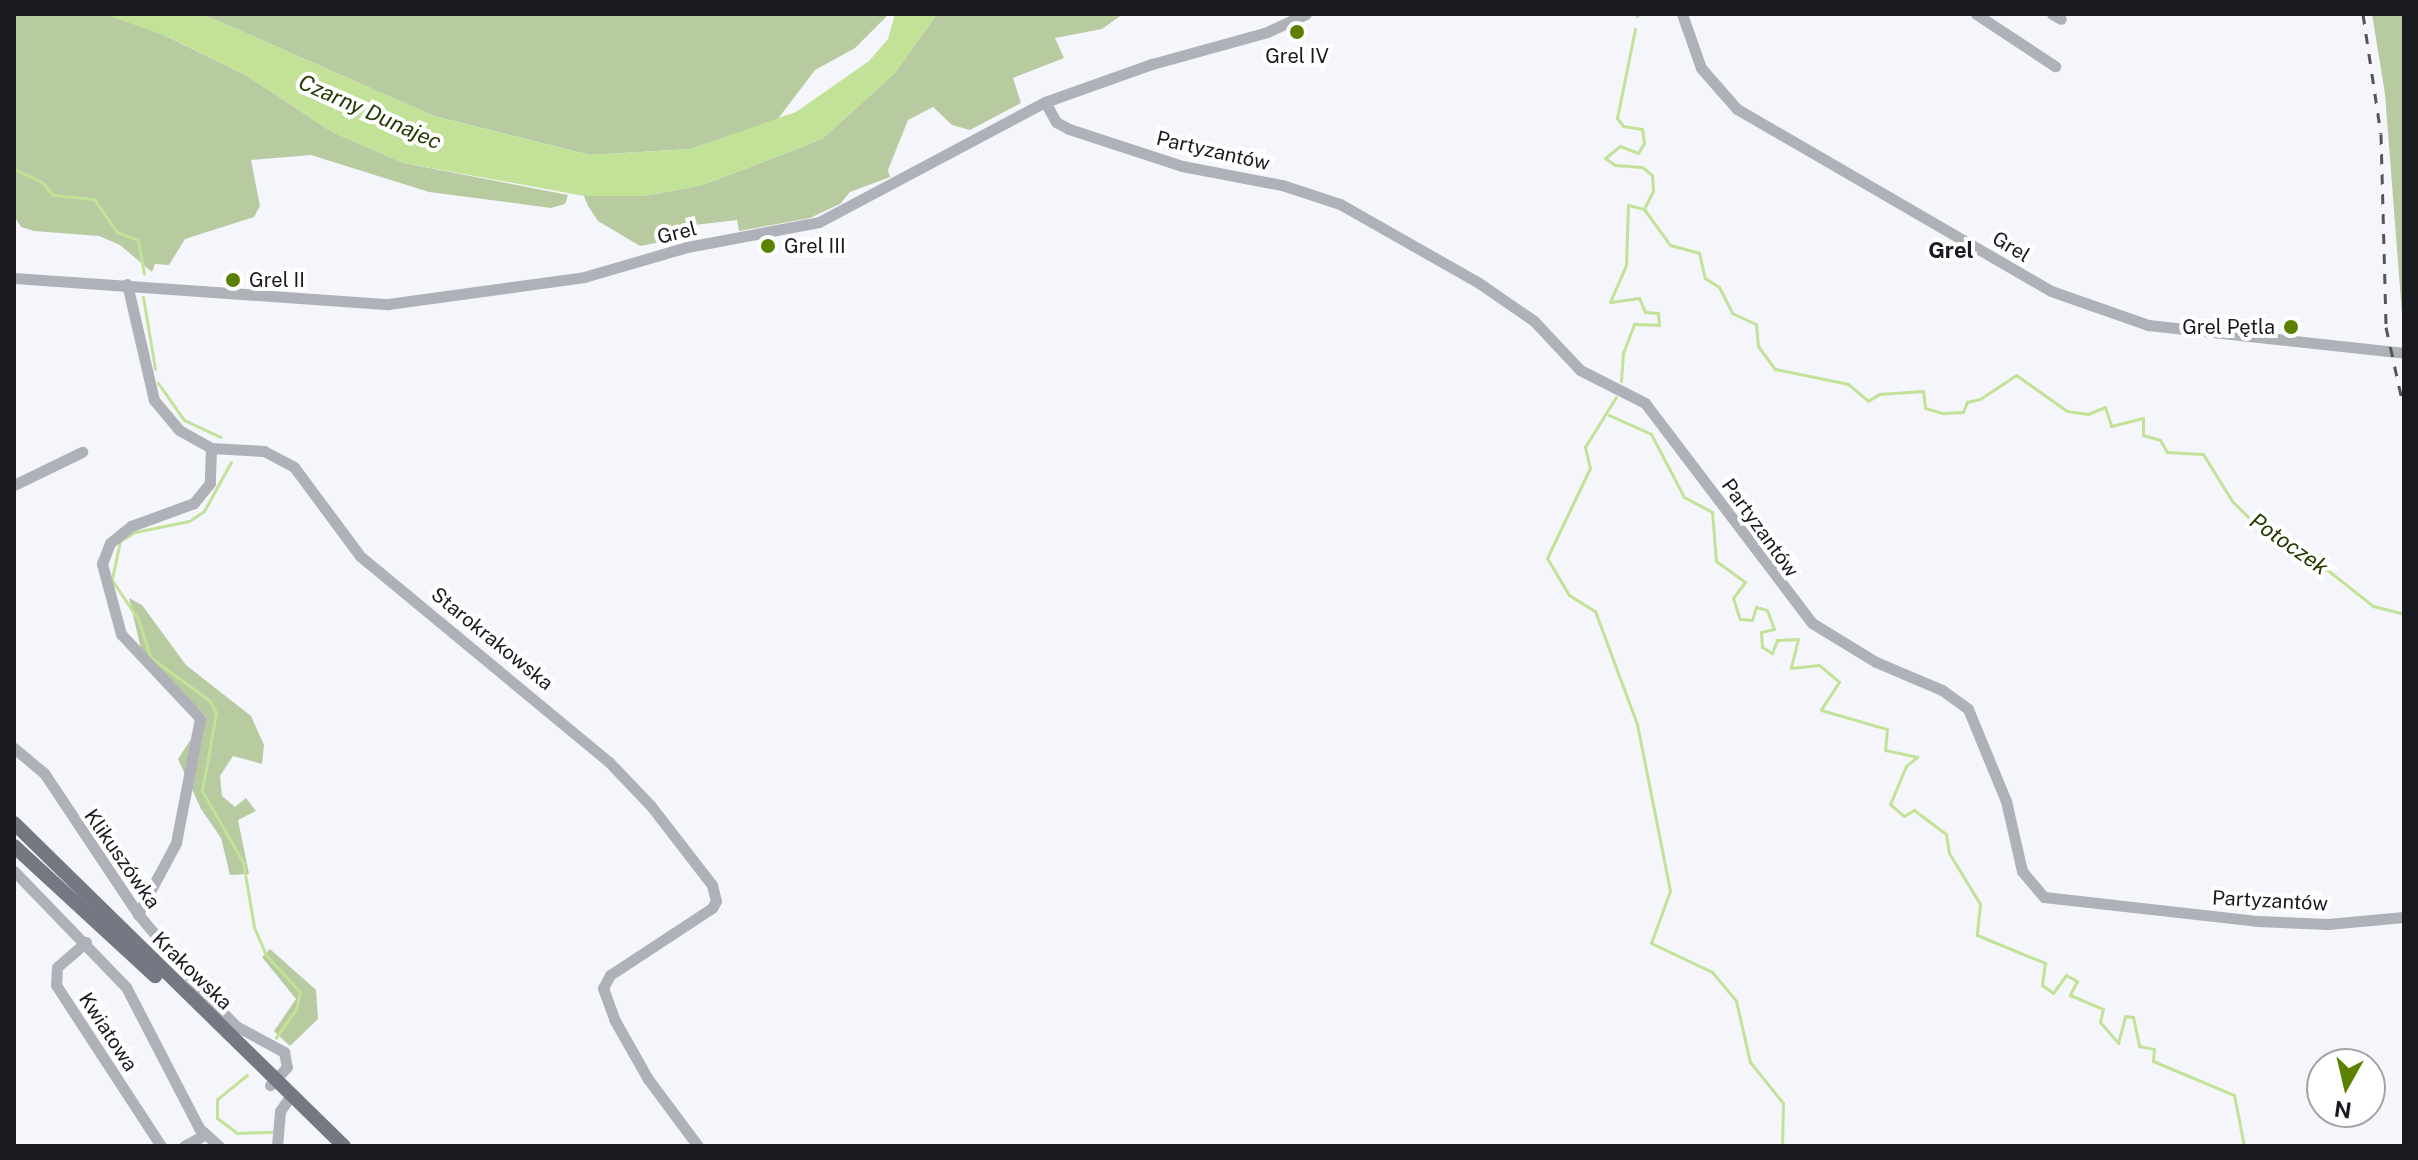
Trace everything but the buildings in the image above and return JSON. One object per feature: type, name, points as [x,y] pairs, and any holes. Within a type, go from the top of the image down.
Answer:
[{"type":"main road","name":"Krakowska","points":[[14,823],[289,1097],[344,1146]]},
{"type":"main road","name":"Krakowska","points":[[14,846],[274,1082]]},
{"type":"main road","name":"Krakowska","points":[[289,1097],[331,1146]]},
{"type":"street","name":"Grel","points":[[14,278],[388,304],[584,277],[687,247],[819,222],[1045,102],[1152,64],[1267,32],[1306,14]]},
{"type":"street","name":"Grel","points":[[1682,14],[1701,68],[1737,109],[2051,291],[2148,325],[2404,353]]},
{"type":"street","points":[[1976,14],[2055,66]]},
{"type":"street","name":"Partyzantów","points":[[1045,102],[1056,122],[1069,129],[1182,166],[1282,185],[1340,204],[1479,283],[1534,321],[1580,370],[1645,403],[1812,623],[1876,662],[1942,690],[1968,709],[2006,801],[2022,871],[2044,897],[2064,903],[2257,921],[2328,924],[2404,917]]},
{"type":"street","name":"Starokrakowska","points":[[127,284],[154,400],[179,430],[211,448],[264,451],[294,467],[360,556],[530,692],[632,785],[712,885],[716,901],[712,908],[610,975],[603,988],[614,1019],[648,1079],[698,1146]]},
{"type":"street","points":[[138,914],[176,843],[200,718],[121,634],[102,564],[110,543],[131,526],[194,503],[210,483],[211,448]]},
{"type":"street","points":[[14,485],[82,452]]},
{"type":"street","name":"Klikuszówka","points":[[14,748],[44,773],[138,914],[236,1026],[284,1052],[288,1061],[274,1082]]},
{"type":"street","points":[[14,871],[86,942],[126,987],[204,1135],[219,1146]]},
{"type":"street","name":"Kwiatowa","points":[[86,942],[57,967],[56,985],[161,1146]]},
{"type":"street","points":[[277,1146],[278,1117],[289,1097]]},
{"type":"street","points":[[184,1146],[204,1135]]},
{"type":"shaded area","points":[[14,14],[104,14],[150,28],[249,77],[332,132],[404,163],[568,195],[565,204],[551,208],[429,192],[311,155],[251,160],[260,206],[254,217],[185,239],[169,265],[155,264],[152,272],[120,245],[99,236],[34,231],[21,227],[14,216]]},
{"type":"shaded area","points":[[202,14],[889,14],[855,48],[815,70],[777,120],[690,149],[590,155],[434,116]]},
{"type":"shaded area","points":[[937,14],[1123,14],[1102,29],[1055,38],[1064,58],[1013,78],[1021,103],[970,130],[952,125],[933,107],[908,120],[888,170],[890,177],[850,192],[840,204],[810,218],[739,231],[737,220],[686,226],[687,237],[640,246],[598,221],[588,206],[584,196],[644,196],[703,185],[822,139],[895,73]]},
{"type":"shaded area","points":[[2372,14],[2404,14],[2404,340],[2385,94]]},
{"type":"shaded area","points":[[129,598],[142,605],[186,665],[251,716],[264,745],[262,764],[233,756],[220,776],[222,796],[235,807],[246,798],[256,811],[238,820],[249,874],[230,875],[221,838],[201,809],[178,759],[206,716],[142,653]]},
{"type":"shaded area","points":[[270,949],[316,990],[318,1019],[290,1046],[274,1031],[296,999],[262,957]]},
{"type":"water","name":"Czarny Dunajec","points":[[104,14],[202,14],[434,116],[590,155],[690,149],[796,112],[869,61],[888,39],[895,14],[937,14],[895,73],[822,139],[703,185],[644,196],[584,196],[404,163],[332,132],[249,77],[169,37]]},
{"type":"waterway","name":"Potoczek","points":[[1635,29],[1617,118],[1623,126],[1642,129],[1644,143],[1638,153],[1620,146],[1605,158],[1615,165],[1642,167],[1652,175],[1653,191],[1644,209]]},
{"type":"waterway","name":"Klikuszówka","points":[[14,169],[42,182],[53,195],[94,199],[117,232],[138,240],[144,273]]},
{"type":"waterway","points":[[1621,381],[1623,353],[1634,324],[1659,325],[1658,313],[1645,312],[1639,298],[1610,302],[1626,265],[1628,205],[1644,209]]},
{"type":"waterway","name":"Potoczek","points":[[1644,209],[1670,245],[1699,253],[1705,278],[1719,287],[1732,313],[1756,324],[1758,346],[1775,369],[1848,384],[1868,401],[1879,394],[1923,391],[1925,408],[1943,413],[1963,412],[1967,402],[1980,399],[2016,375],[2067,411],[2088,414],[2105,407],[2111,426],[2143,418],[2143,435],[2160,440],[2167,452],[2203,454],[2232,501],[2261,530],[2330,572],[2373,606],[2404,614]]},
{"type":"waterway","name":"Klikuszówka","points":[[143,297],[155,369]]},
{"type":"waterway","name":"Klikuszówka","points":[[158,383],[184,420],[220,437]]},
{"type":"waterway","points":[[1616,397],[1585,447],[1590,468],[1547,558],[1569,595],[1595,611],[1637,724],[1670,891],[1651,943],[1712,972],[1736,1001],[1750,1062],[1783,1103],[1782,1146]]},
{"type":"waterway","points":[[1609,415],[1651,434],[1684,497],[1712,512],[1716,561],[1745,582],[1733,598],[1740,619],[1752,620],[1756,607],[1767,610],[1774,629],[1761,632],[1762,647],[1772,653],[1777,640],[1798,639],[1791,668],[1819,665],[1839,682],[1821,710],[1887,729],[1885,750],[1917,757],[1906,766],[1890,804],[1904,816],[1914,810],[1946,834],[1949,853],[1980,904],[1977,935],[2045,963],[2042,985],[2053,993],[2066,975],[2077,981],[2070,995],[2103,1009],[2100,1022],[2118,1043],[2125,1016],[2133,1017],[2139,1046],[2154,1049],[2153,1061],[2234,1095],[2244,1146]]},
{"type":"waterway","name":"Klikuszówka","points":[[231,462],[204,511],[189,521],[135,532],[120,541],[112,580],[138,619],[150,657],[210,701],[216,713],[202,791],[243,862],[254,927],[266,955],[300,992],[296,1009],[276,1038]]},
{"type":"waterway","name":"Klikuszówka","points":[[247,1075],[217,1099],[217,1118],[237,1133],[272,1132]]},
{"type":"railway","points":[[2363,14],[2381,134],[2386,327],[2404,409]]},
{"type":"place","name":"Grel IV","points":[[1297,32]]},
{"type":"place","name":"Grel III","points":[[768,246]]},
{"type":"place","name":"Grel II","points":[[233,280]]},
{"type":"place","name":"Grel Pętla","points":[[2291,327]]},
{"type":"district","name":"Grel","points":[[1951,251]]}]
